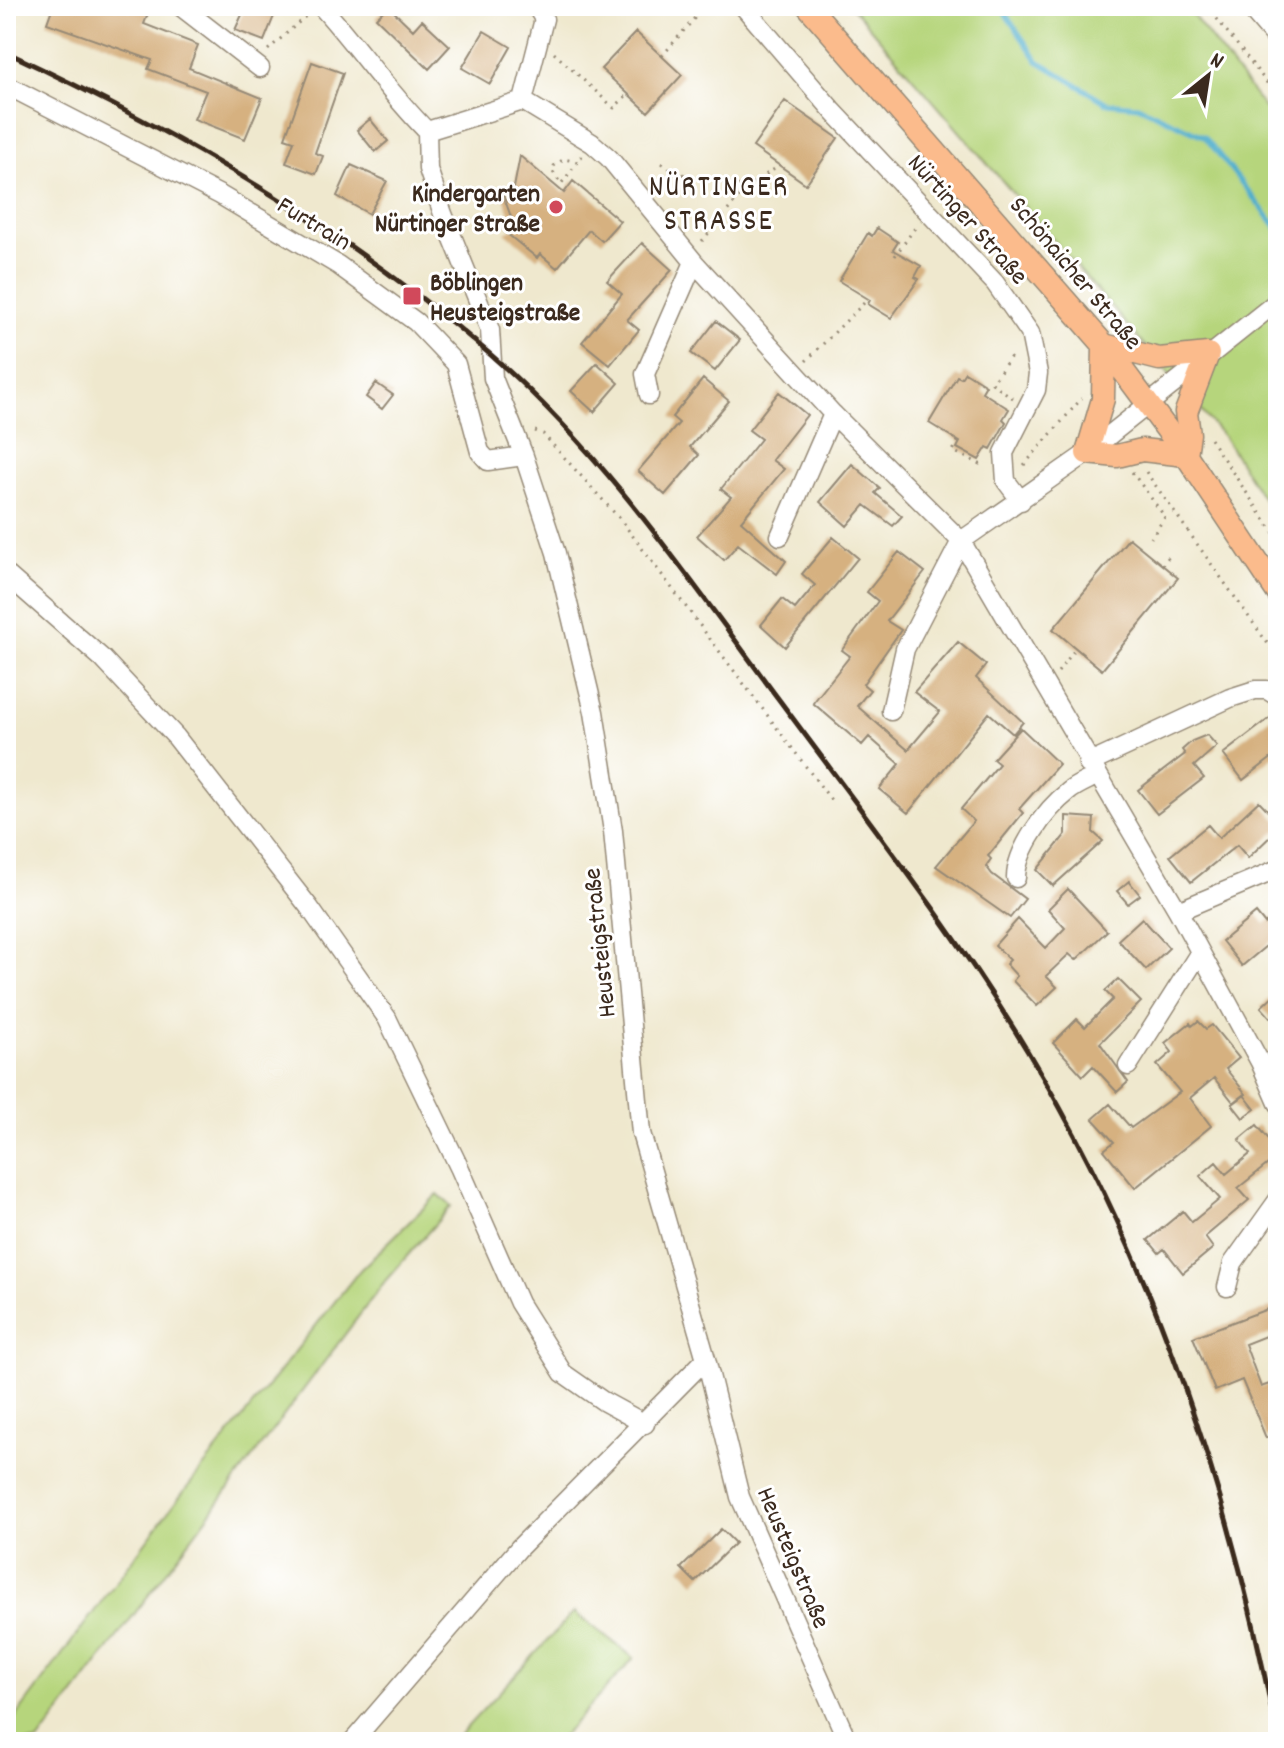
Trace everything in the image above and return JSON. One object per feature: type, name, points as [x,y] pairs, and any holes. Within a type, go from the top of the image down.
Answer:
[{"type":"main road","name":"Schönaicher Straße","points":[[808,6],[1104,345],[1186,455],[1278,593]]},
{"type":"main road","points":[[1104,345],[1159,359],[1208,354],[1186,412],[1189,434],[1186,455],[1087,453],[1103,399],[1104,345]]},
{"type":"street","points":[[180,6],[260,68]]},
{"type":"street","points":[[319,6],[365,55],[396,100],[427,131],[523,101],[592,143],[609,158],[691,259],[833,414],[961,541],[1092,770],[1178,911],[1260,1062],[1278,1103]]},
{"type":"street","points":[[523,101],[544,19],[536,6]]},
{"type":"street","name":"Nürtinger Straße","points":[[743,6],[833,111],[928,209],[1016,308],[1030,333],[1038,373],[1028,409],[1004,453],[1006,474]]},
{"type":"street","points":[[1248,6],[1278,41]]},
{"type":"street","name":"Furtrain","points":[[6,85],[220,195],[338,265],[416,322],[456,364],[480,452],[488,461],[524,456]]},
{"type":"street","name":"Heusteigstraße","points":[[427,131],[428,169],[484,313],[492,346],[493,378],[524,456],[556,553],[594,712],[613,831],[641,1133],[706,1359],[740,1497],[848,1742]]},
{"type":"street","points":[[649,395],[645,374],[691,259]]},
{"type":"street","points":[[891,711],[905,649],[961,541],[1087,453],[1147,402],[1278,301]]},
{"type":"street","points":[[780,536],[833,414]]},
{"type":"street","points":[[1006,474],[1021,501]]},
{"type":"street","points":[[6,574],[103,659],[176,737],[309,907],[387,1018],[460,1169],[519,1303],[563,1373],[603,1401],[645,1424]]},
{"type":"street","points":[[1016,878],[1024,850],[1048,814],[1092,770],[1230,698],[1255,690],[1267,690],[1278,697]]},
{"type":"street","points":[[1178,911],[1278,869]]},
{"type":"street","points":[[1128,1066],[1200,952]]},
{"type":"street","points":[[1260,1062],[1278,1054]]},
{"type":"street","points":[[1227,1287],[1233,1263],[1278,1200]]},
{"type":"street","points":[[352,1742],[519,1548],[706,1359]]},
{"type":"path","points":[[260,68],[268,50],[319,6]]},
{"type":"path","points":[[662,56],[705,6]]},
{"type":"path","points":[[1207,6],[1278,97]]},
{"type":"path","points":[[539,39],[614,108],[628,94]]},
{"type":"path","points":[[578,162],[568,158],[556,164],[553,172],[557,182],[561,184],[578,162],[592,143]]},
{"type":"path","points":[[662,163],[676,173],[747,187]]},
{"type":"path","points":[[691,259],[747,187],[779,166]]},
{"type":"path","points":[[895,256],[928,209]]},
{"type":"path","points":[[795,373],[868,299]]},
{"type":"path","points":[[1028,409],[992,383],[1030,333]]},
{"type":"path","points":[[958,441],[953,451],[978,466],[1006,474],[1088,392]]},
{"type":"path","points":[[1186,412],[1196,415],[1204,432],[1278,539]]},
{"type":"path","points":[[512,424],[543,434],[620,519],[831,800]]},
{"type":"path","points":[[1151,538],[1165,517],[1128,466],[1141,456],[1278,658]]},
{"type":"path","points":[[1162,565],[1172,553]]},
{"type":"path","points":[[1045,687],[1076,648]]},
{"type":"green space","points":[[851,6],[1186,6],[1278,126],[1278,522],[1223,436]]},
{"type":"green space","points":[[438,1194],[451,1206],[386,1280],[38,1742],[6,1742],[6,1730],[171,1508],[360,1270]]},
{"type":"green space","points":[[574,1612],[634,1658],[557,1742],[453,1742]]},
{"type":"building","points":[[53,6],[151,6],[144,24],[198,45],[189,68],[262,98],[245,139],[194,119],[206,91],[148,69],[152,60],[47,23]]},
{"type":"building","points":[[246,6],[278,6],[264,41],[235,30]]},
{"type":"building","points":[[388,6],[413,30],[422,20],[450,46],[429,69],[376,18]]},
{"type":"building","points":[[484,31],[511,47],[490,84],[462,68]]},
{"type":"building","points":[[636,32],[682,75],[648,112],[601,69]]},
{"type":"building","points":[[312,62],[343,73],[315,153],[323,156],[316,174],[286,163],[294,141],[285,138]]},
{"type":"building","points":[[785,101],[838,138],[806,184],[753,147]]},
{"type":"building","points":[[370,119],[388,141],[375,152],[357,130]]},
{"type":"building","name":"Kindergarten Nürtinger Straße","points":[[520,156],[564,193],[573,181],[620,221],[602,241],[589,230],[557,268],[540,254],[537,258],[505,232],[515,228],[502,192],[513,193]]},
{"type":"building","points":[[351,165],[387,181],[369,214],[337,196]]},
{"type":"building","points":[[877,228],[898,242],[893,250],[921,266],[915,277],[919,279],[891,318],[868,304],[870,300],[839,281],[868,233],[872,236]]},
{"type":"building","points":[[642,243],[672,270],[627,320],[639,330],[610,365],[582,342],[622,294],[607,281]]},
{"type":"building","points":[[716,321],[740,340],[715,371],[691,353]]},
{"type":"building","points":[[597,363],[619,383],[594,412],[571,391]]},
{"type":"building","points":[[965,372],[986,385],[982,392],[1009,409],[1003,419],[1006,422],[991,449],[987,447],[979,460],[957,448],[960,442],[929,423],[957,376],[961,378]]},
{"type":"building","points":[[703,379],[729,401],[690,447],[699,455],[665,495],[638,471],[679,423],[672,417]]},
{"type":"building","points":[[376,383],[393,395],[382,409],[366,397]]},
{"type":"building","points":[[779,392],[807,415],[772,460],[784,469],[741,521],[786,561],[777,574],[738,544],[724,560],[697,536],[731,497],[721,489],[761,439],[749,430]]},
{"type":"building","points":[[852,464],[880,488],[875,493],[902,516],[893,526],[865,505],[847,526],[820,502]]},
{"type":"building","points":[[833,537],[858,558],[785,647],[761,625],[782,599],[795,609],[815,585],[802,574]]},
{"type":"building","points":[[1129,538],[1178,578],[1102,670],[1053,629]]},
{"type":"building","points":[[899,552],[925,572],[887,621],[901,630],[863,684],[870,690],[857,706],[908,750],[940,712],[914,692],[958,642],[986,665],[976,678],[1023,722],[1013,734],[989,713],[908,813],[879,789],[900,764],[869,737],[862,745],[813,703],[850,656],[842,650],[878,601],[867,592]]},
{"type":"building","points":[[1270,718],[1278,728],[1278,753],[1243,780],[1223,754]]},
{"type":"building","points":[[1021,728],[1059,764],[1019,809],[1023,813],[988,856],[991,859],[986,866],[992,874],[1025,899],[1010,918],[936,866],[974,821],[961,809],[999,764],[993,759]]},
{"type":"building","points":[[1207,735],[1217,746],[1194,766],[1204,778],[1157,814],[1138,790],[1185,754],[1182,750],[1192,741]]},
{"type":"building","points":[[1259,801],[1278,821],[1278,829],[1248,858],[1237,845],[1191,882],[1170,856],[1208,825],[1219,838]]},
{"type":"building","points":[[1066,816],[1094,818],[1093,832],[1103,841],[1053,886],[1037,870],[1066,834]]},
{"type":"building","points":[[1129,881],[1140,895],[1128,904],[1117,891]]},
{"type":"building","points":[[1068,889],[1107,931],[1076,960],[1069,954],[1046,976],[1057,987],[1037,1006],[1013,981],[1017,976],[1006,964],[1010,960],[995,945],[1018,919],[1046,948],[1065,928],[1048,909]]},
{"type":"building","points":[[1256,913],[1265,924],[1278,913],[1278,936],[1242,966],[1222,941]]},
{"type":"building","points":[[1142,918],[1169,948],[1146,970],[1118,940]]},
{"type":"building","points":[[1118,979],[1141,1002],[1100,1043],[1128,1082],[1117,1092],[1093,1066],[1083,1076],[1053,1043],[1077,1019],[1085,1027],[1113,999],[1105,991]]},
{"type":"building","points":[[1278,991],[1278,1026],[1261,1007]]},
{"type":"building","points":[[1198,1021],[1206,1029],[1212,1025],[1239,1058],[1226,1069],[1246,1094],[1234,1103],[1214,1078],[1190,1098],[1211,1126],[1135,1188],[1104,1150],[1114,1142],[1093,1119],[1110,1104],[1131,1128],[1180,1092],[1157,1065],[1172,1052],[1165,1043],[1190,1023],[1192,1026]]},
{"type":"building","points":[[1244,1095],[1255,1109],[1243,1118],[1232,1104]]},
{"type":"building","points":[[1257,1125],[1278,1150],[1278,1156],[1238,1188],[1249,1200],[1205,1237],[1213,1248],[1183,1273],[1164,1249],[1159,1253],[1148,1240],[1183,1211],[1192,1222],[1220,1199],[1200,1176],[1216,1162],[1226,1174],[1250,1154],[1239,1140]]},
{"type":"building","points":[[1278,1305],[1278,1331],[1245,1344],[1261,1387],[1278,1381],[1278,1433],[1266,1438],[1242,1380],[1215,1391],[1193,1337]]},
{"type":"building","points":[[721,1529],[735,1543],[695,1582],[681,1568]]},
{"type":"waterway","points":[[1000,6],[1038,61],[1107,103],[1138,106],[1205,137],[1278,229]]},
{"type":"railway","points":[[6,52],[134,116],[259,187],[320,225],[436,309],[491,355],[572,434],[679,564],[939,917],[1000,1006],[1074,1133],[1115,1215],[1184,1385],[1238,1561],[1278,1742]]},
{"type":"place","name":"Kindergarten Nürtinger Straße","points":[[556,207]]},
{"type":"place","name":"Böblingen Heusteigstraße","points":[[412,296]]},
{"type":"district","name":"NÜRTINGER STRASSE","points":[[719,202]]}]
